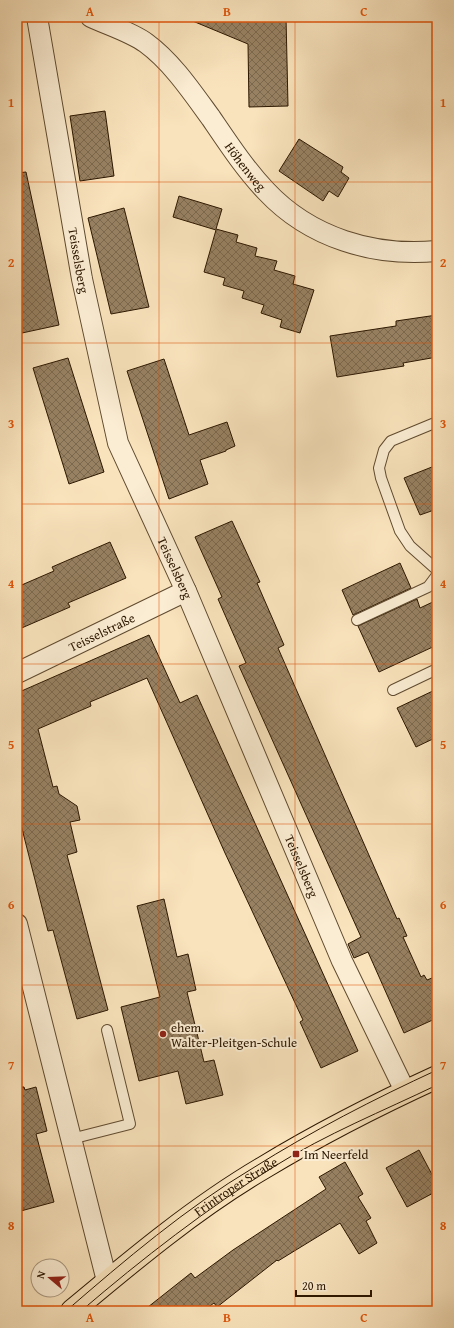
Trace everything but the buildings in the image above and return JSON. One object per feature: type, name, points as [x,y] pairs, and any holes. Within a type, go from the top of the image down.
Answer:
[{"type":"main road","name":"Frintroper Straße","points":[[72,1311],[107,1281],[166,1235],[262,1168],[405,1091],[437,1077]]},
{"type":"street","name":"Teisselsberg","points":[[37,17],[82,280],[118,443],[186,591],[342,961],[405,1091]]},
{"type":"street","name":"Höhenweg","points":[[91,17],[145,42],[165,59],[198,100],[240,159],[266,191],[292,215],[312,228],[332,237],[354,244],[399,252],[437,251]]},
{"type":"street","name":"Teisselstraße","points":[[17,673],[186,591]]},
{"type":"street","points":[[17,924],[107,1281]]},
{"type":"lane","points":[[437,422],[391,441],[384,450],[380,468],[381,478],[400,531],[410,546],[437,570]]},
{"type":"lane","points":[[357,620],[428,586],[437,575]]},
{"type":"lane","points":[[393,690],[437,669]]},
{"type":"lane","points":[[71,1139],[130,1124],[107,1030]]},
{"type":"tram line","points":[[66,1311],[156,1235],[228,1184],[275,1154],[321,1128],[390,1092],[437,1070]]},
{"type":"tram line","points":[[81,1311],[175,1235],[249,1182],[294,1154],[334,1133],[437,1085]]},
{"type":"place","name":"ehem. Walter-Pleitgen-Schule","points":[[163,1034]]},
{"type":"place","name":"Im Neerfeld","points":[[296,1154]]}]
